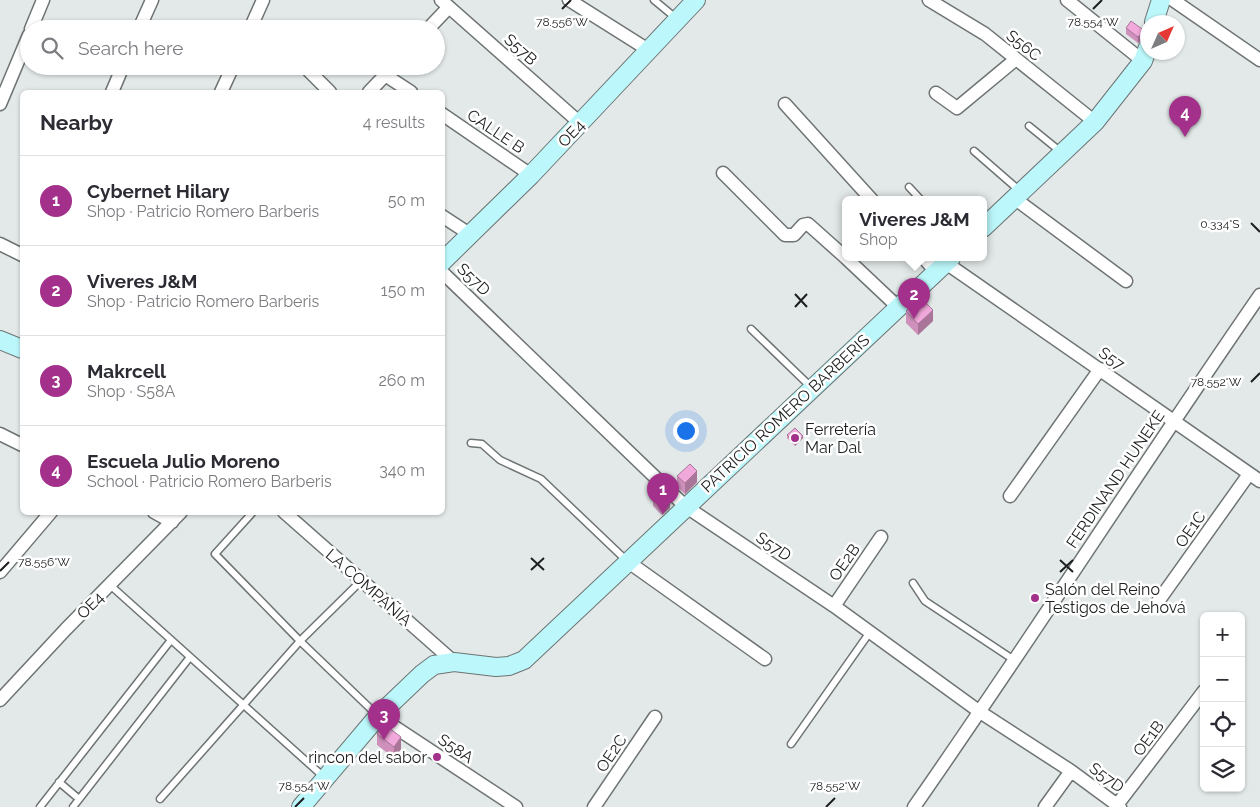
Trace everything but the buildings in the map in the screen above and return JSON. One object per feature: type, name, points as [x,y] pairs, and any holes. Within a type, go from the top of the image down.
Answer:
[{"type":"street","points":[[35,20],[43,0]]},
{"type":"street","points":[[144,20],[152,0]]},
{"type":"street","points":[[254,20],[263,0]]},
{"type":"street","points":[[569,0],[650,50]]},
{"type":"street","name":"OE4","points":[[445,259],[531,175],[696,0]]},
{"type":"street","name":"S56C","points":[[929,0],[985,34],[1096,122]]},
{"type":"street","points":[[1067,0],[1140,51]]},
{"type":"street","points":[[1156,15],[1161,0]]},
{"type":"street","points":[[1173,0],[1260,60]]},
{"type":"street","points":[[434,20],[445,3]]},
{"type":"street","name":"S57B","points":[[445,3],[580,124]]},
{"type":"street","points":[[0,104],[20,57]]},
{"type":"street","points":[[936,92],[957,108],[1016,59]]},
{"type":"street","points":[[987,224],[1096,122],[1141,60]]},
{"type":"street","points":[[113,90],[120,75]]},
{"type":"street","points":[[222,90],[229,75]]},
{"type":"street","points":[[313,75],[328,90]]},
{"type":"street","points":[[371,90],[386,75]]},
{"type":"street","points":[[394,75],[409,90]]},
{"type":"street","points":[[785,104],[868,196]]},
{"type":"street","name":"CALLE B","points":[[445,116],[531,175]]},
{"type":"street","points":[[723,172],[785,234],[794,235],[803,226],[808,224],[842,255]]},
{"type":"street","points":[[1018,195],[1126,281]]},
{"type":"street","name":"S57D","points":[[445,218],[471,235]]},
{"type":"street","points":[[0,244],[20,254]]},
{"type":"street","points":[[848,261],[898,307]]},
{"type":"street","name":"PATRICIO ROMERO BARBERIS","points":[[301,807],[378,716],[434,665],[454,662],[496,667],[509,666],[524,660],[685,506],[944,264]]},
{"type":"street","name":"S57","points":[[944,264],[1100,369],[1260,481]]},
{"type":"street","name":"S57D","points":[[445,275],[685,506],[834,606],[980,712],[1071,771],[1119,806]]},
{"type":"street","name":"FERDINAND HUNEKE","points":[[914,807],[980,712],[1173,420],[1260,295]]},
{"type":"street","points":[[0,340],[20,348]]},
{"type":"street","points":[[1010,496],[1100,369]]},
{"type":"street","points":[[1,436],[20,444]]},
{"type":"street","name":"OE1C","points":[[1157,603],[1249,474]]},
{"type":"street","points":[[0,572],[48,515]]},
{"type":"street","name":"LA COMPAÑIA","points":[[287,515],[454,662]]},
{"type":"street","name":"OE4","points":[[0,700],[177,517]]},
{"type":"street","name":"OE2B","points":[[834,606],[881,537]]},
{"type":"street","points":[[627,561],[766,659]]},
{"type":"street","name":"OE1B","points":[[1119,806],[1200,696]]},
{"type":"street","name":"S58A","points":[[378,716],[516,807]]},
{"type":"street","name":"OE2C","points":[[594,807],[655,717]]},
{"type":"street","points":[[1045,807],[1071,771]]},
{"type":"lane","points":[[654,0],[678,20]]},
{"type":"lane","points":[[1029,126],[1062,153]]},
{"type":"lane","points":[[974,151],[1018,195]]},
{"type":"lane","points":[[909,187],[918,196]]},
{"type":"lane","points":[[751,329],[812,387]]},
{"type":"lane","points":[[471,443],[482,444],[500,460],[541,479],[627,561]]},
{"type":"lane","points":[[250,515],[215,554],[300,641],[378,716]]},
{"type":"lane","points":[[160,798],[300,641],[361,581]]},
{"type":"lane","points":[[913,583],[925,601],[1014,660]]},
{"type":"lane","points":[[110,585],[325,778]]},
{"type":"lane","points":[[791,744],[870,632]]},
{"type":"lane","points":[[40,807],[171,640]]},
{"type":"lane","points":[[73,807],[190,657]]},
{"type":"lane","points":[[59,782],[79,799]]},
{"type":"place","name":"Escuela Julio Moreno","points":[[1185,137]]},
{"type":"place","name":"Viveres J&M","points":[[914,319]]},
{"type":"place","name":"Ferretería Mar Dal","points":[[795,438]]},
{"type":"place","name":"Cybernet Hilary","points":[[663,514]]},
{"type":"place","name":"Salón del Reino Testigos de Jehová","points":[[1035,598]]},
{"type":"place","name":"Makrcell","points":[[384,740]]},
{"type":"place","name":"rincon del sabor","points":[[437,757]]}]
